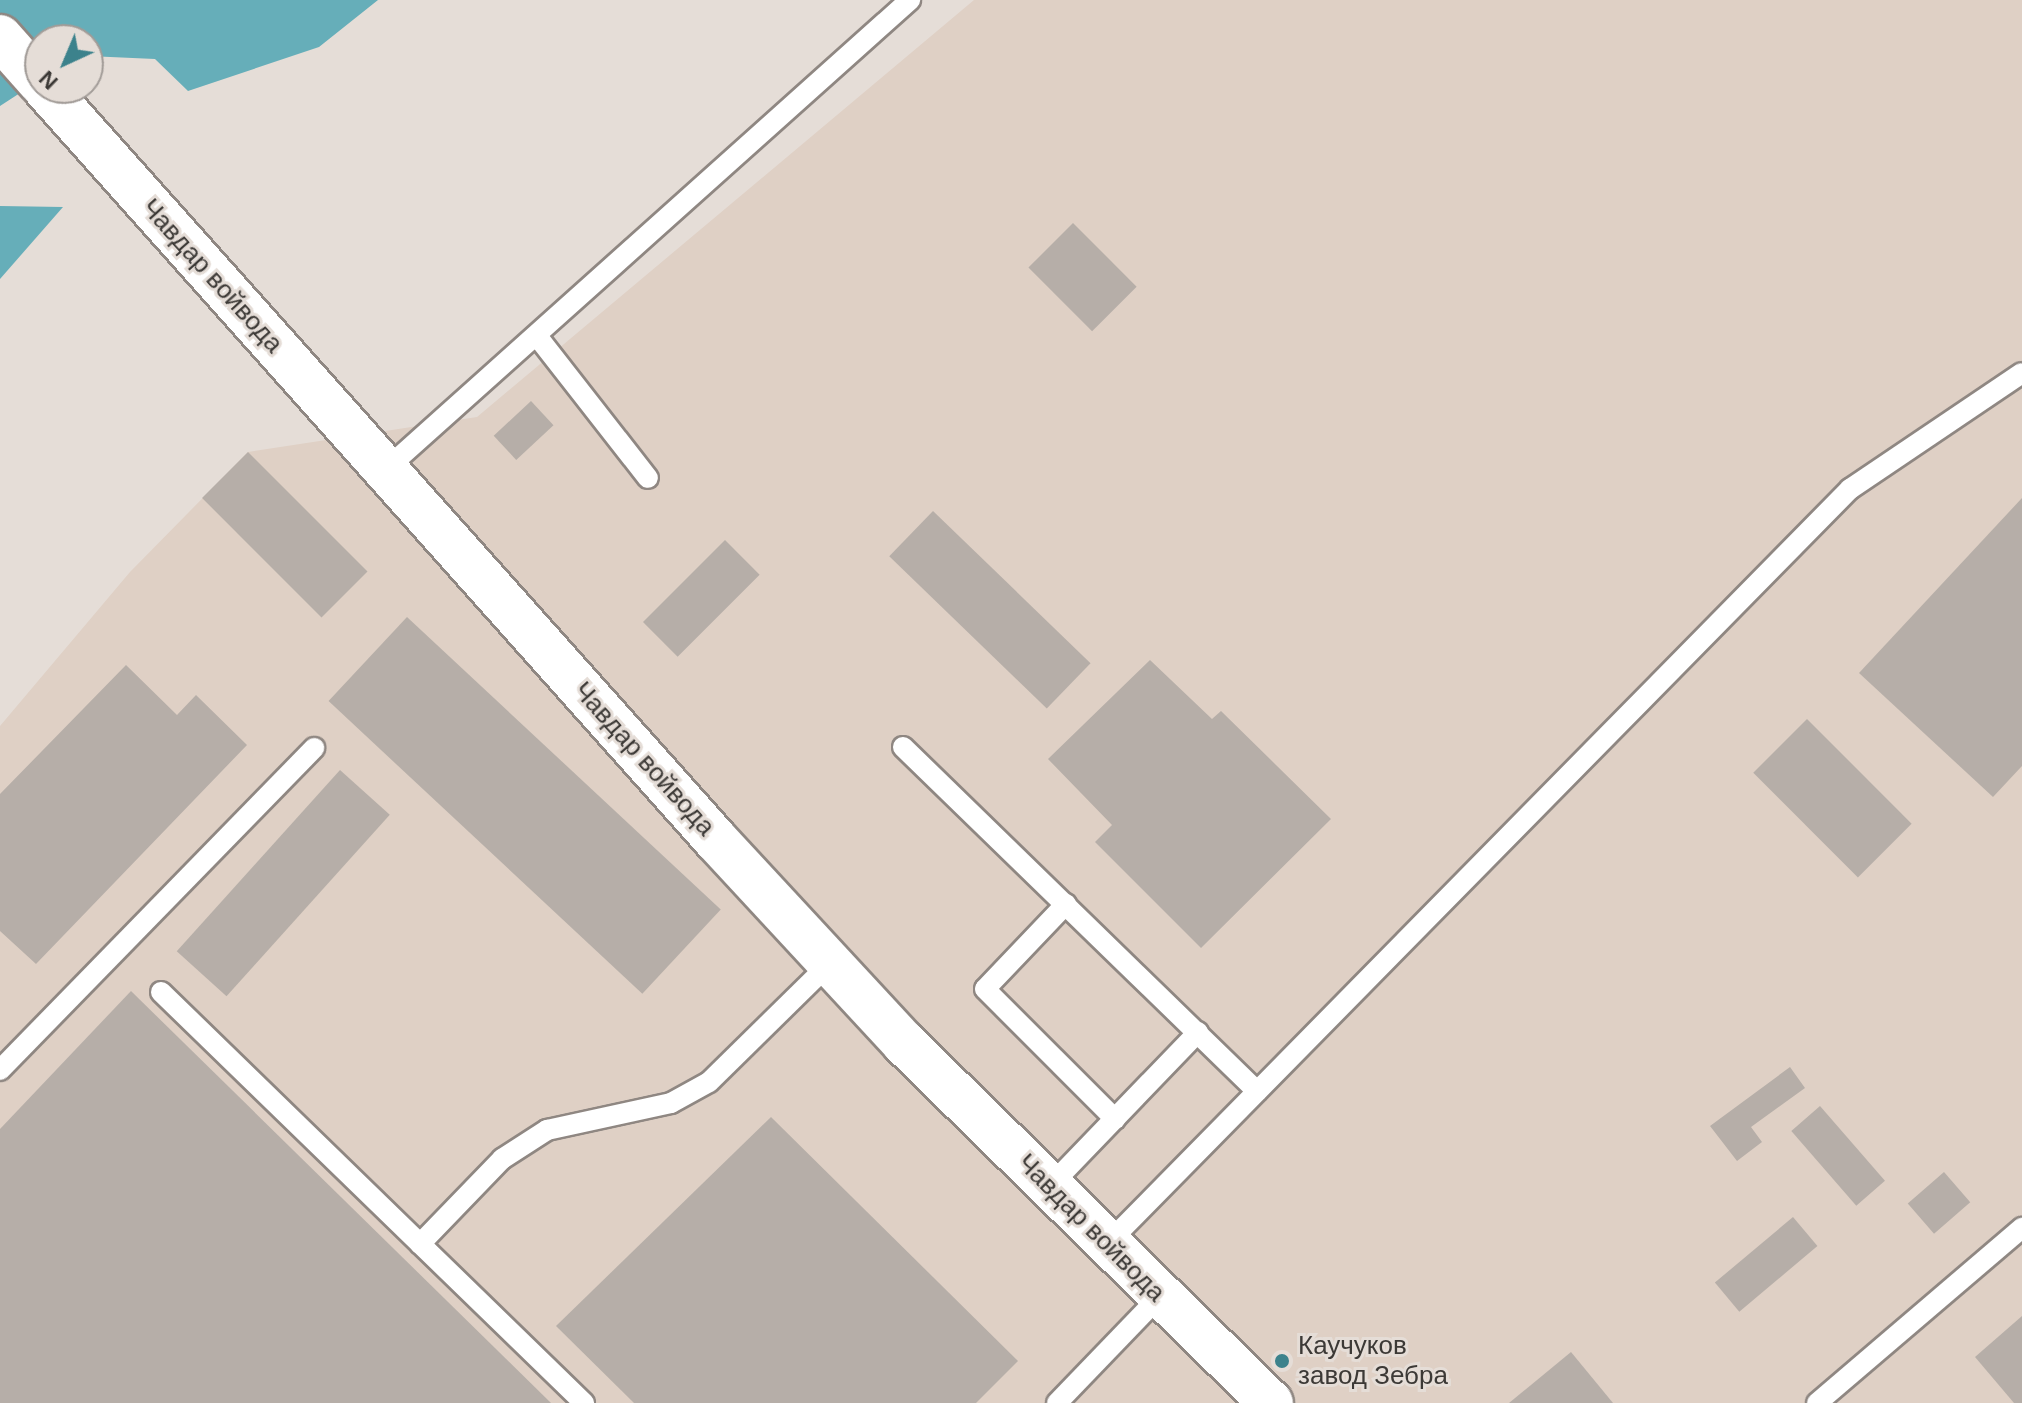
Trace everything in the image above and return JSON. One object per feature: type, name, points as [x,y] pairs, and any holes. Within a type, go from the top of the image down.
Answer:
[{"type":"street","points":[[0,37],[24,64]]},
{"type":"street","name":"Чавдар войвода","points":[[59,104],[830,963],[1106,1245],[1271,1403]]},
{"type":"lane","points":[[385,470],[910,0]]},
{"type":"lane","points":[[537,336],[648,478]]},
{"type":"lane","points":[[1106,1245],[1850,489],[2022,373]]},
{"type":"lane","points":[[903,747],[1257,1091]]},
{"type":"lane","points":[[0,1070],[314,748]]},
{"type":"lane","points":[[1066,904],[985,989],[1115,1119]]},
{"type":"lane","points":[[420,1244],[502,1159],[547,1130],[671,1103],[709,1082],[830,963]]},
{"type":"lane","points":[[161,992],[584,1403]]},
{"type":"lane","points":[[1049,1187],[1198,1032]]},
{"type":"lane","points":[[1817,1403],[2022,1228]]},
{"type":"lane","points":[[1057,1403],[1159,1297]]},
{"type":"shaded area","points":[[974,0],[2022,0],[2022,1403],[0,1403],[0,726],[130,572],[248,452],[477,417]]},
{"type":"water","points":[[0,0],[378,0],[319,47],[188,91],[155,59],[104,57],[104,24],[24,24],[24,90],[0,106]]},
{"type":"water","points":[[0,206],[63,207],[0,279]]},
{"type":"building","points":[[1073,223],[1137,287],[1092,331],[1028,268]]},
{"type":"building","points":[[531,401],[554,425],[516,460],[494,436]]},
{"type":"building","points":[[248,452],[368,572],[322,617],[202,498]]},
{"type":"building","points":[[2022,498],[2022,766],[1993,797],[1859,673]]},
{"type":"building","points":[[933,511],[1091,663],[1047,708],[889,556]]},
{"type":"building","points":[[725,540],[760,575],[678,657],[643,622]]},
{"type":"building","points":[[407,617],[721,910],[642,994],[329,701]]},
{"type":"building","points":[[1150,660],[1212,719],[1221,711],[1331,819],[1201,948],[1095,842],[1112,825],[1048,759]]},
{"type":"building","points":[[126,665],[177,715],[196,695],[247,745],[36,964],[0,931],[0,794]]},
{"type":"building","points":[[1807,719],[1912,824],[1858,877],[1753,773]]},
{"type":"building","points":[[340,770],[390,815],[227,996],[177,951]]},
{"type":"building","points":[[131,991],[551,1403],[0,1403],[0,1129]]},
{"type":"building","points":[[1790,1067],[1805,1088],[1751,1127],[1762,1142],[1737,1161],[1710,1126]]},
{"type":"building","points":[[1820,1106],[1885,1181],[1856,1206],[1791,1131]]},
{"type":"building","points":[[771,1117],[1018,1361],[976,1403],[634,1403],[556,1326]]},
{"type":"building","points":[[1944,1172],[1970,1202],[1934,1234],[1908,1203]]},
{"type":"building","points":[[1793,1217],[1817,1246],[1739,1312],[1715,1283]]},
{"type":"building","points":[[2022,1316],[2022,1403],[2014,1403],[1975,1357]]},
{"type":"building","points":[[1571,1352],[1613,1403],[1509,1403]]},
{"type":"place","name":"Каучуков завод Зебра","points":[[1282,1361]]}]
